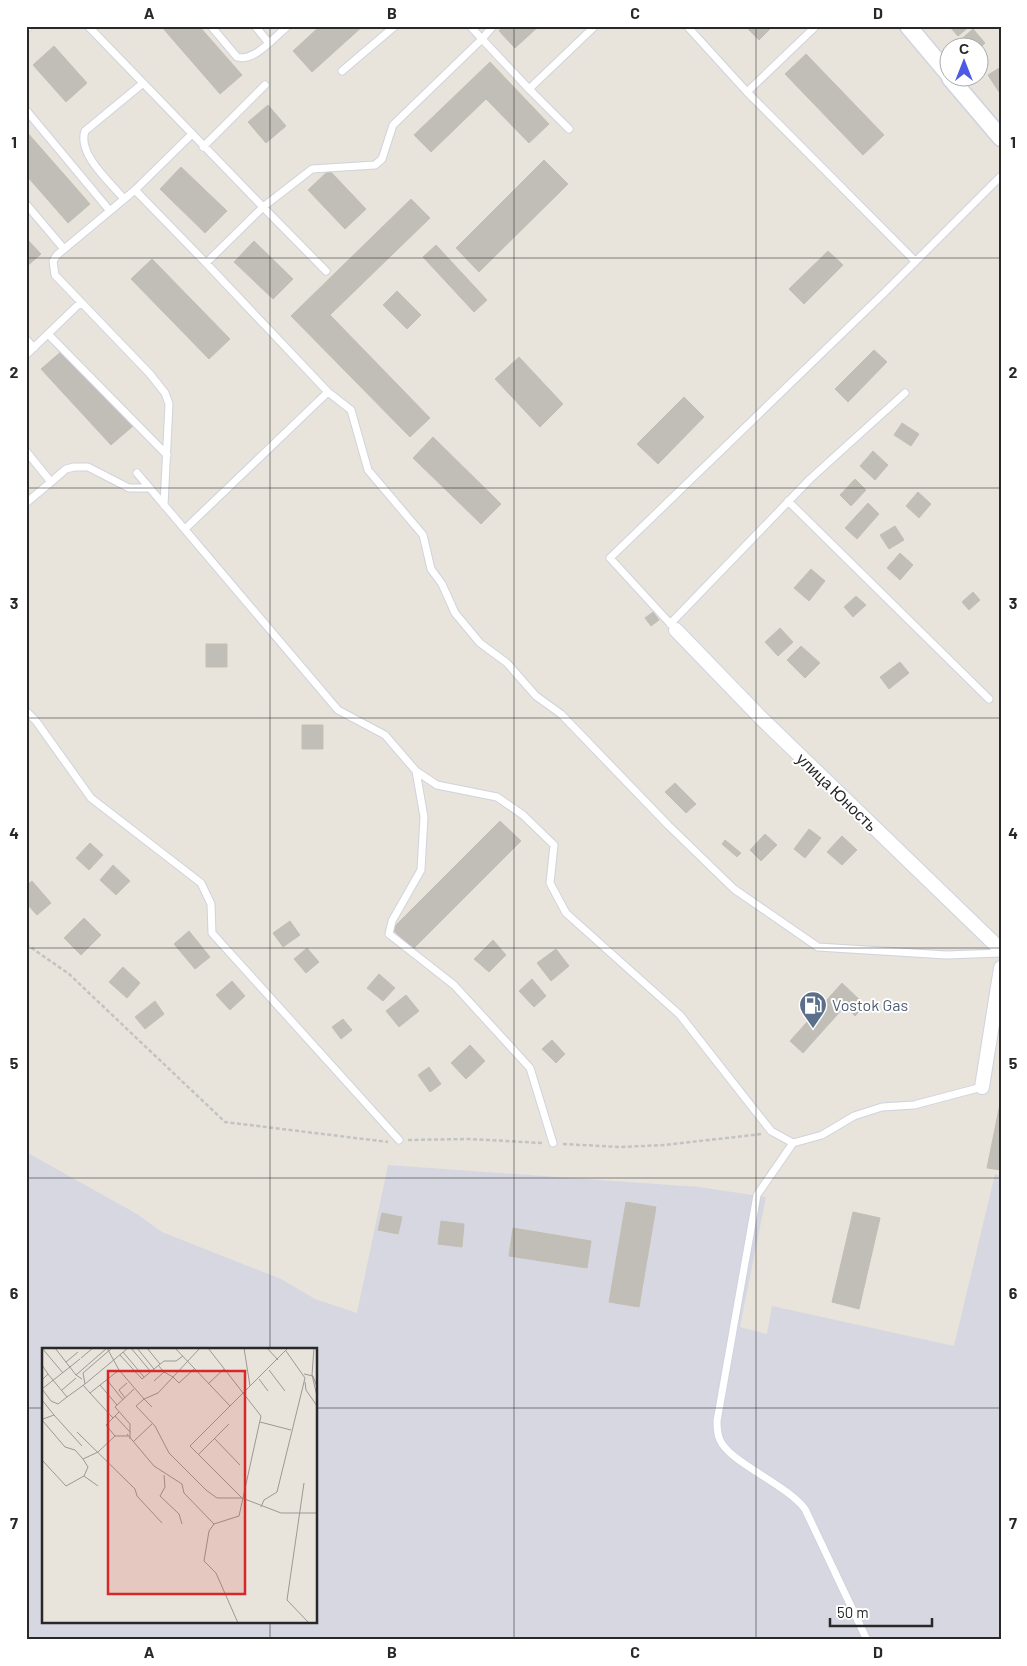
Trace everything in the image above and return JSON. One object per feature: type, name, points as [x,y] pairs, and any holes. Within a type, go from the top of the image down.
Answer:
[{"type":"street","points":[[908,26],[940,65]]},
{"type":"street","points":[[959,88],[1001,138]]},
{"type":"street","name":"улица Юность","points":[[673,627],[760,717],[1001,952]]},
{"type":"street","points":[[982,1087],[1001,968]]},
{"type":"lane","points":[[26,29],[30,26]]},
{"type":"lane","points":[[88,26],[191,135],[326,270]]},
{"type":"lane","points":[[212,26],[237,57],[243,59],[252,57],[288,26]]},
{"type":"lane","points":[[255,26],[268,42]]},
{"type":"lane","points":[[342,71],[395,26]]},
{"type":"lane","points":[[470,26],[569,129]]},
{"type":"lane","points":[[206,263],[263,207],[312,169],[374,165],[382,159],[393,125],[493,26]]},
{"type":"lane","points":[[529,89],[595,26]]},
{"type":"lane","points":[[687,26],[747,92],[915,261]]},
{"type":"lane","points":[[747,92],[816,26]]},
{"type":"lane","points":[[124,199],[87,155],[83,138],[85,131],[142,84]]},
{"type":"lane","points":[[203,147],[265,85]]},
{"type":"lane","points":[[26,110],[110,211]]},
{"type":"lane","points":[[164,505],[168,404],[165,394],[150,374],[55,275],[53,261],[64,249],[135,190],[191,135]]},
{"type":"lane","points":[[905,393],[810,478],[673,627],[610,558],[986,193],[1001,176]]},
{"type":"lane","points":[[135,190],[328,392],[351,410],[368,470],[423,535],[431,569],[442,584],[455,613],[480,642],[508,663],[536,696],[561,714],[668,825],[734,889],[818,947],[946,955],[1001,952]]},
{"type":"lane","points":[[26,204],[64,249]]},
{"type":"lane","points":[[26,355],[80,303]]},
{"type":"lane","points":[[48,334],[167,455]]},
{"type":"lane","points":[[26,339],[34,348]]},
{"type":"lane","points":[[185,529],[328,392]]},
{"type":"lane","points":[[26,451],[51,482]]},
{"type":"lane","points":[[26,503],[66,469],[74,467],[88,467],[129,488],[149,488]]},
{"type":"lane","points":[[137,473],[338,710],[385,735],[416,772],[437,785],[497,797],[523,815],[554,845],[550,883],[566,913],[680,1015],[771,1131],[793,1143]]},
{"type":"lane","points":[[788,502],[989,698]]},
{"type":"lane","points":[[26,711],[36,721],[91,798],[201,883],[211,904],[212,933],[399,1140]]},
{"type":"lane","points":[[416,772],[424,817],[421,870],[392,920],[389,934],[454,986],[530,1068],[553,1144]]},
{"type":"lane","points":[[867,1640],[805,1509],[790,1493],[730,1452],[720,1442],[717,1433],[717,1421],[757,1195],[793,1143],[822,1136],[854,1116],[882,1107],[914,1105],[982,1087]]},
{"type":"shaded area","points":[[26,1152],[137,1214],[162,1232],[281,1279],[315,1299],[357,1313],[388,1165],[699,1187],[766,1197],[740,1327],[767,1334],[772,1306],[954,1346],[995,1174],[1001,1176],[1001,1640],[26,1640]]},
{"type":"building","points":[[161,26],[199,26],[242,75],[220,94]]},
{"type":"building","points":[[320,26],[363,26],[312,72],[293,51]]},
{"type":"building","points":[[503,26],[539,26],[515,48],[499,31]]},
{"type":"building","points":[[745,26],[773,26],[759,40]]},
{"type":"building","points":[[949,26],[970,26],[958,36]]},
{"type":"building","points":[[973,29],[981,38],[963,38]]},
{"type":"building","points":[[54,46],[87,83],[66,102],[33,65]]},
{"type":"building","points":[[806,54],[884,135],[863,155],[785,74]]},
{"type":"building","points":[[490,62],[549,124],[529,143],[486,99],[431,152],[414,135]]},
{"type":"building","points":[[1001,67],[1001,95],[990,78],[990,74]]},
{"type":"building","points":[[268,105],[286,126],[266,143],[248,122]]},
{"type":"building","points":[[26,131],[90,204],[68,223],[26,175]]},
{"type":"building","points":[[544,160],[568,184],[479,272],[456,248]]},
{"type":"building","points":[[181,167],[227,211],[205,233],[160,189]]},
{"type":"building","points":[[329,170],[366,209],[345,229],[308,190]]},
{"type":"building","points":[[411,199],[430,218],[330,315],[430,418],[410,437],[291,316]]},
{"type":"building","points":[[26,238],[41,254],[26,267]]},
{"type":"building","points":[[254,241],[293,279],[273,299],[234,262]]},
{"type":"building","points":[[436,245],[487,300],[474,312],[423,257]]},
{"type":"building","points":[[828,251],[843,265],[804,304],[789,289]]},
{"type":"building","points":[[152,259],[230,339],[209,359],[131,279]]},
{"type":"building","points":[[397,291],[421,315],[407,329],[383,305]]},
{"type":"building","points":[[63,350],[133,426],[111,445],[41,369]]},
{"type":"building","points":[[874,350],[887,362],[848,402],[835,389]]},
{"type":"building","points":[[519,357],[563,404],[540,427],[495,379]]},
{"type":"building","points":[[684,397],[704,417],[658,464],[637,444]]},
{"type":"building","points":[[902,423],[919,434],[911,446],[894,435]]},
{"type":"building","points":[[433,437],[501,504],[481,524],[413,458]]},
{"type":"building","points":[[873,451],[888,465],[875,480],[860,466]]},
{"type":"building","points":[[855,479],[866,490],[851,506],[840,495]]},
{"type":"building","points":[[918,492],[931,504],[919,518],[906,506]]},
{"type":"building","points":[[868,503],[879,514],[857,539],[845,528]]},
{"type":"building","points":[[895,526],[904,540],[889,549],[880,535]]},
{"type":"building","points":[[900,553],[913,565],[900,580],[887,568]]},
{"type":"building","points":[[811,569],[825,581],[809,601],[794,588]]},
{"type":"building","points":[[973,592],[980,600],[969,610],[962,602]]},
{"type":"building","points":[[856,596],[866,605],[853,617],[844,607]]},
{"type":"building","points":[[653,612],[659,620],[651,626],[645,618]]},
{"type":"building","points":[[780,628],[793,642],[778,656],[765,642]]},
{"type":"building","points":[[206,644],[227,644],[227,667],[206,667]]},
{"type":"building","points":[[801,646],[820,663],[805,678],[787,660]]},
{"type":"building","points":[[900,662],[909,673],[889,689],[880,677]]},
{"type":"building","points":[[302,725],[323,725],[323,749],[302,749]]},
{"type":"building","points":[[675,783],[696,804],[686,813],[665,792]]},
{"type":"building","points":[[500,821],[521,841],[413,949],[392,929]]},
{"type":"building","points":[[809,829],[821,838],[805,858],[794,849]]},
{"type":"building","points":[[765,834],[777,845],[761,861],[750,850]]},
{"type":"building","points":[[842,836],[857,850],[842,865],[827,852]]},
{"type":"building","points":[[725,840],[741,853],[737,857],[722,844]]},
{"type":"building","points":[[90,843],[103,855],[89,870],[76,858]]},
{"type":"building","points":[[113,865],[130,881],[116,895],[100,880]]},
{"type":"building","points":[[32,881],[51,903],[37,915],[26,903],[26,886]]},
{"type":"building","points":[[84,918],[101,935],[81,955],[64,938]]},
{"type":"building","points":[[290,921],[300,935],[283,947],[273,933]]},
{"type":"building","points":[[189,931],[210,957],[195,969],[174,944]]},
{"type":"building","points":[[493,940],[506,955],[489,972],[474,959]]},
{"type":"building","points":[[307,948],[319,962],[306,973],[294,959]]},
{"type":"building","points":[[556,949],[569,966],[551,981],[537,963]]},
{"type":"building","points":[[123,967],[140,983],[127,998],[109,982]]},
{"type":"building","points":[[379,974],[395,988],[383,1001],[367,988]]},
{"type":"building","points":[[532,979],[546,996],[534,1007],[519,991]]},
{"type":"building","points":[[232,981],[245,996],[230,1010],[216,995]]},
{"type":"building","name":"Vostok Gas","points":[[842,983],[865,1005],[855,1016],[845,1006],[803,1053],[790,1041]]},
{"type":"building","points":[[406,995],[419,1011],[399,1027],[386,1011]]},
{"type":"building","points":[[155,1001],[164,1014],[145,1029],[135,1017]]},
{"type":"building","points":[[343,1019],[352,1030],[341,1039],[332,1027]]},
{"type":"building","points":[[552,1040],[565,1054],[556,1063],[542,1049]]},
{"type":"building","points":[[470,1045],[485,1061],[466,1079],[451,1063]]},
{"type":"building","points":[[429,1067],[441,1084],[430,1092],[418,1075]]},
{"type":"building","points":[[1001,1099],[1001,1170],[987,1168]]},
{"type":"building","points":[[626,1202],[656,1207],[639,1307],[609,1302]]},
{"type":"building","points":[[853,1212],[880,1218],[859,1309],[832,1302]]},
{"type":"building","points":[[382,1213],[402,1217],[398,1234],[378,1230]]},
{"type":"building","points":[[441,1221],[464,1224],[462,1247],[438,1244]]},
{"type":"building","points":[[513,1228],[591,1241],[587,1268],[509,1256]]},
{"type":"place","name":"Vostok Gas","points":[[813,1029]]}]
